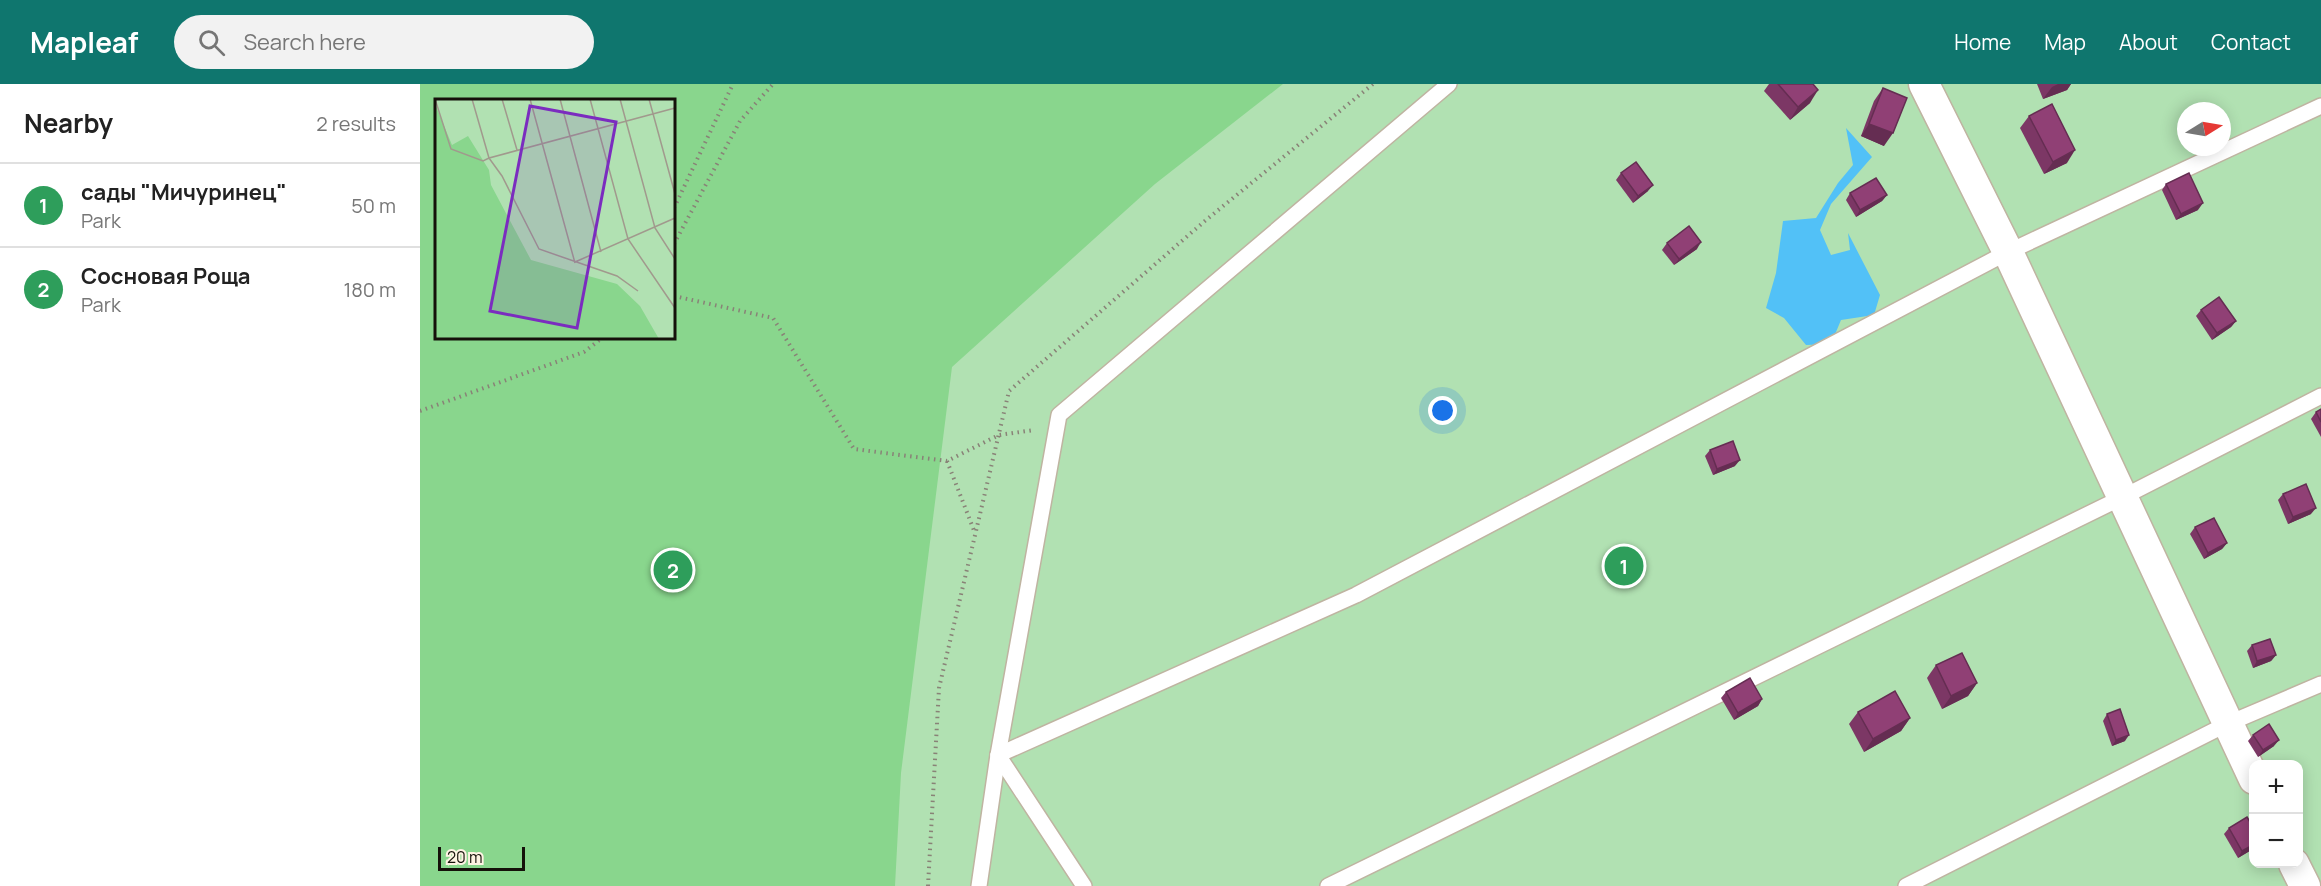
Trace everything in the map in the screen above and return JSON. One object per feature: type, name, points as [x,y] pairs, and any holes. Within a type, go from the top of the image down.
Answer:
[{"type":"street","points":[[1924,84],[2008,252],[2249,771]]},
{"type":"street","points":[[2296,868],[2305,886]]},
{"type":"lane","points":[[979,886],[998,755],[1059,416],[1449,84]]},
{"type":"lane","points":[[998,755],[1356,595],[2008,252],[2321,106]]},
{"type":"lane","points":[[1328,886],[2123,497],[2321,396]]},
{"type":"lane","points":[[1906,886],[2227,724],[2321,684]]},
{"type":"lane","points":[[998,755],[1084,886]]},
{"type":"path","points":[[675,206],[733,84]]},
{"type":"path","points":[[675,242],[740,121],[773,84]]},
{"type":"path","points":[[675,296],[773,318],[854,448],[947,461],[999,435],[1057,426]]},
{"type":"path","points":[[585,352],[595,339]]},
{"type":"path","points":[[420,411],[585,352],[601,339]]},
{"type":"path","points":[[947,461],[976,534]]},
{"type":"green space","points":[[420,84],[2321,84],[2321,886],[420,886]]},
{"type":"green space","points":[[420,84],[1283,84],[1155,184],[952,367],[901,773],[895,886],[420,886]]},
{"type":"water","points":[[1846,128],[1872,157],[1831,204],[1820,230],[1831,255],[1850,250],[1848,233],[1880,295],[1874,315],[1841,320],[1831,344],[1806,345],[1784,318],[1766,308],[1776,273],[1783,221],[1816,218],[1838,183],[1853,165]]},
{"type":"building","points":[[1778,84],[1813,84],[1818,90],[1798,107]]},
{"type":"building","points":[[1883,88],[1907,98],[1893,133],[1869,124]]},
{"type":"building","points":[[2052,104],[2075,150],[2053,162],[2029,116]]},
{"type":"building","points":[[1636,162],[1653,185],[1638,196],[1621,173]]},
{"type":"building","points":[[2189,173],[2203,203],[2181,214],[2166,184]]},
{"type":"building","points":[[1876,178],[1887,195],[1860,210],[1850,193]]},
{"type":"building","points":[[1689,226],[1701,242],[1679,259],[1667,243]]},
{"type":"building","points":[[2219,297],[2236,321],[2217,333],[2201,310]]},
{"type":"building","points":[[2321,409],[2321,422],[2316,412]]},
{"type":"building","points":[[1733,441],[1740,460],[1717,469],[1710,450]]},
{"type":"building","points":[[2306,484],[2316,508],[2293,517],[2283,494]]},
{"type":"building","points":[[2214,518],[2227,543],[2208,553],[2195,527]]},
{"type":"building","points":[[2270,639],[2276,655],[2257,661],[2252,645]]},
{"type":"building","points":[[1962,653],[1977,683],[1951,696],[1936,665]]},
{"type":"building","points":[[1750,678],[1762,699],[1738,713],[1726,692]]},
{"type":"building","points":[[1895,691],[1910,718],[1873,739],[1858,712]]},
{"type":"building","points":[[2120,709],[2129,735],[2116,740],[2107,714]]},
{"type":"building","points":[[2269,724],[2279,740],[2263,750],[2253,735]]},
{"type":"building","points":[[2247,817],[2249,847],[2242,851],[2229,828]]},
{"type":"place","name":"сады \"Мичуринец\"","points":[[1624,566]]},
{"type":"place","name":"Сосновая Роща","points":[[673,570]]}]
